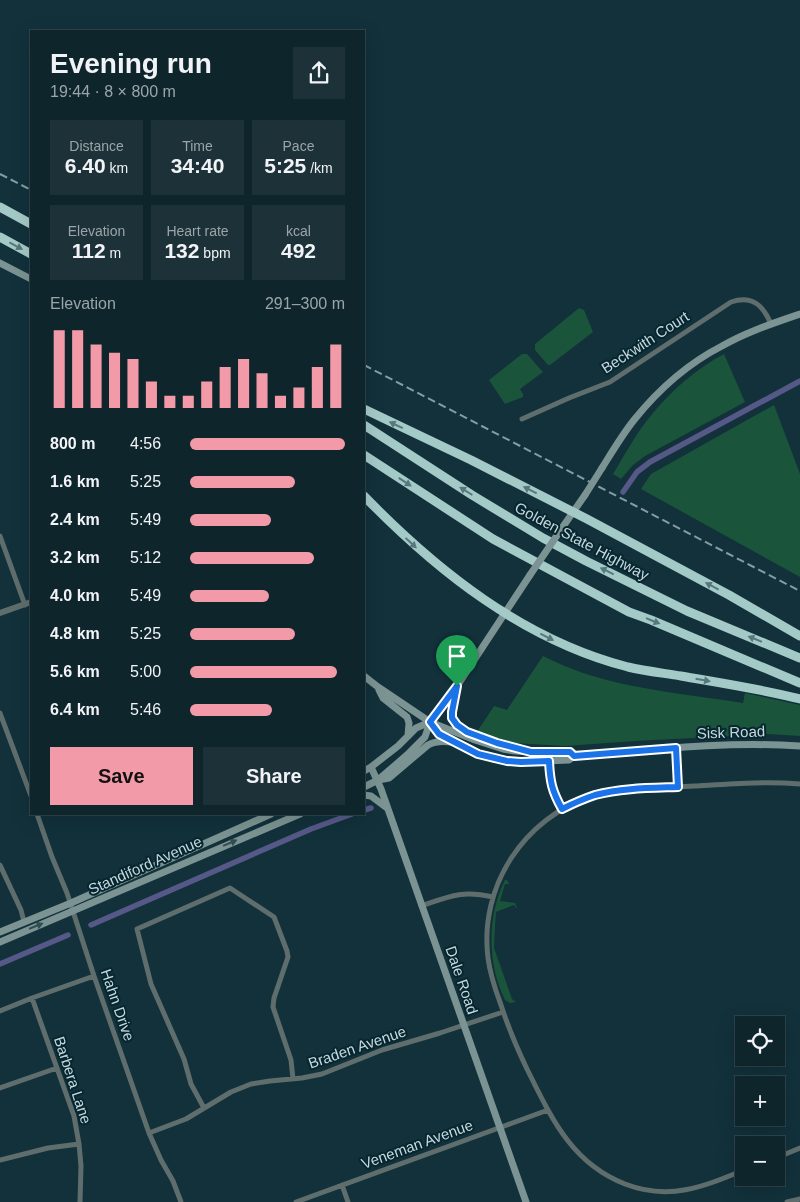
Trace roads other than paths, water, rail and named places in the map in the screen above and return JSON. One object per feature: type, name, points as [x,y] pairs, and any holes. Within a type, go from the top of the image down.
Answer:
[{"type":"highway","points":[[0,207],[30,223]]},
{"type":"highway","points":[[0,237],[30,253]]},
{"type":"highway","points":[[365,409],[472,460],[573,512],[729,595],[800,636]]},
{"type":"highway","name":"Golden State Highway","points":[[365,426],[552,543],[687,611],[800,658]]},
{"type":"highway","points":[[365,456],[493,539],[628,612],[800,683]]},
{"type":"highway","points":[[365,497],[425,555],[459,581],[516,621],[571,648],[612,663],[800,699]]},
{"type":"main road","points":[[0,262],[30,278]]},
{"type":"main road","points":[[365,786],[378,780],[425,737],[430,722],[457,686],[632,422],[668,383],[691,365],[739,337],[800,314]]},
{"type":"main road","name":"Sisk Road","points":[[365,677],[430,722],[474,740],[503,749],[531,752],[570,752],[574,756]]},
{"type":"main road","points":[[457,686],[452,712],[453,720],[457,725],[467,732],[487,740],[531,752]]},
{"type":"main road","points":[[378,687],[383,698],[407,717],[409,724],[408,736]]},
{"type":"main road","points":[[367,769],[398,746],[416,728],[430,722]]},
{"type":"main road","name":"Sisk Road","points":[[430,722],[439,734],[478,754],[493,759],[521,762],[569,760],[574,756],[676,748],[748,744],[800,746]]},
{"type":"main road","points":[[378,780],[389,778],[432,743],[443,741],[456,743]]},
{"type":"main road","name":"Dale Road","points":[[367,769],[378,780],[526,1202]]},
{"type":"main road","points":[[365,795],[371,796],[387,808]]},
{"type":"main road","name":"Standiford Avenue","points":[[0,932],[269,815]]},
{"type":"main road","name":"Standiford Avenue","points":[[0,942],[298,815]]},
{"type":"street","name":"Beckwith Court","points":[[522,419],[610,382],[738,299],[745,299],[757,304],[766,314],[771,324]]},
{"type":"street","points":[[0,536],[28,604],[0,613]]},
{"type":"street","points":[[0,713],[30,793]]},
{"type":"street","points":[[676,748],[678,787]]},
{"type":"street","points":[[549,761],[552,790],[562,809]]},
{"type":"street","points":[[735,1174],[690,1190],[660,1191],[643,1189],[600,1172],[576,1151],[554,1122],[520,1053],[503,1012],[491,976],[487,949],[487,922],[493,896],[504,870],[519,846],[540,824],[562,809],[582,800],[622,790],[747,783],[800,784]]},
{"type":"street","name":"Hahn Drive","points":[[38,815],[149,1133],[181,1202]]},
{"type":"street","points":[[0,866],[21,910],[24,922]]},
{"type":"street","points":[[204,1108],[191,1084],[184,1059],[151,984],[137,929],[230,888],[274,917],[287,951],[288,957],[274,998],[273,1007],[291,1060],[293,1079]]},
{"type":"street","points":[[422,906],[464,893],[493,896]]},
{"type":"street","points":[[0,1011],[94,976]]},
{"type":"street","name":"Barbera Lane","points":[[32,998],[74,1116],[79,1144],[80,1202]]},
{"type":"street","name":"Braden Avenue","points":[[149,1133],[186,1119],[231,1092],[251,1084],[322,1074],[382,1050],[464,1026],[503,1012]]},
{"type":"street","points":[[0,1088],[57,1068]]},
{"type":"street","name":"Veneman Avenue","points":[[296,1202],[548,1110]]},
{"type":"street","points":[[0,1160],[35,1151],[79,1144]]},
{"type":"street","points":[[785,1154],[800,1148]]},
{"type":"street","points":[[342,1185],[348,1202]]},
{"type":"street","points":[[787,1202],[800,1199]]},
{"type":"waterway","points":[[623,492],[637,472],[650,462],[800,381]]},
{"type":"waterway","points":[[365,810],[371,808]]},
{"type":"waterway","points":[[91,925],[311,829],[349,815]]},
{"type":"waterway","points":[[0,964],[68,935]]},
{"type":"railway","points":[[0,174],[30,189]]},
{"type":"railway","points":[[365,366],[800,591]]}]
